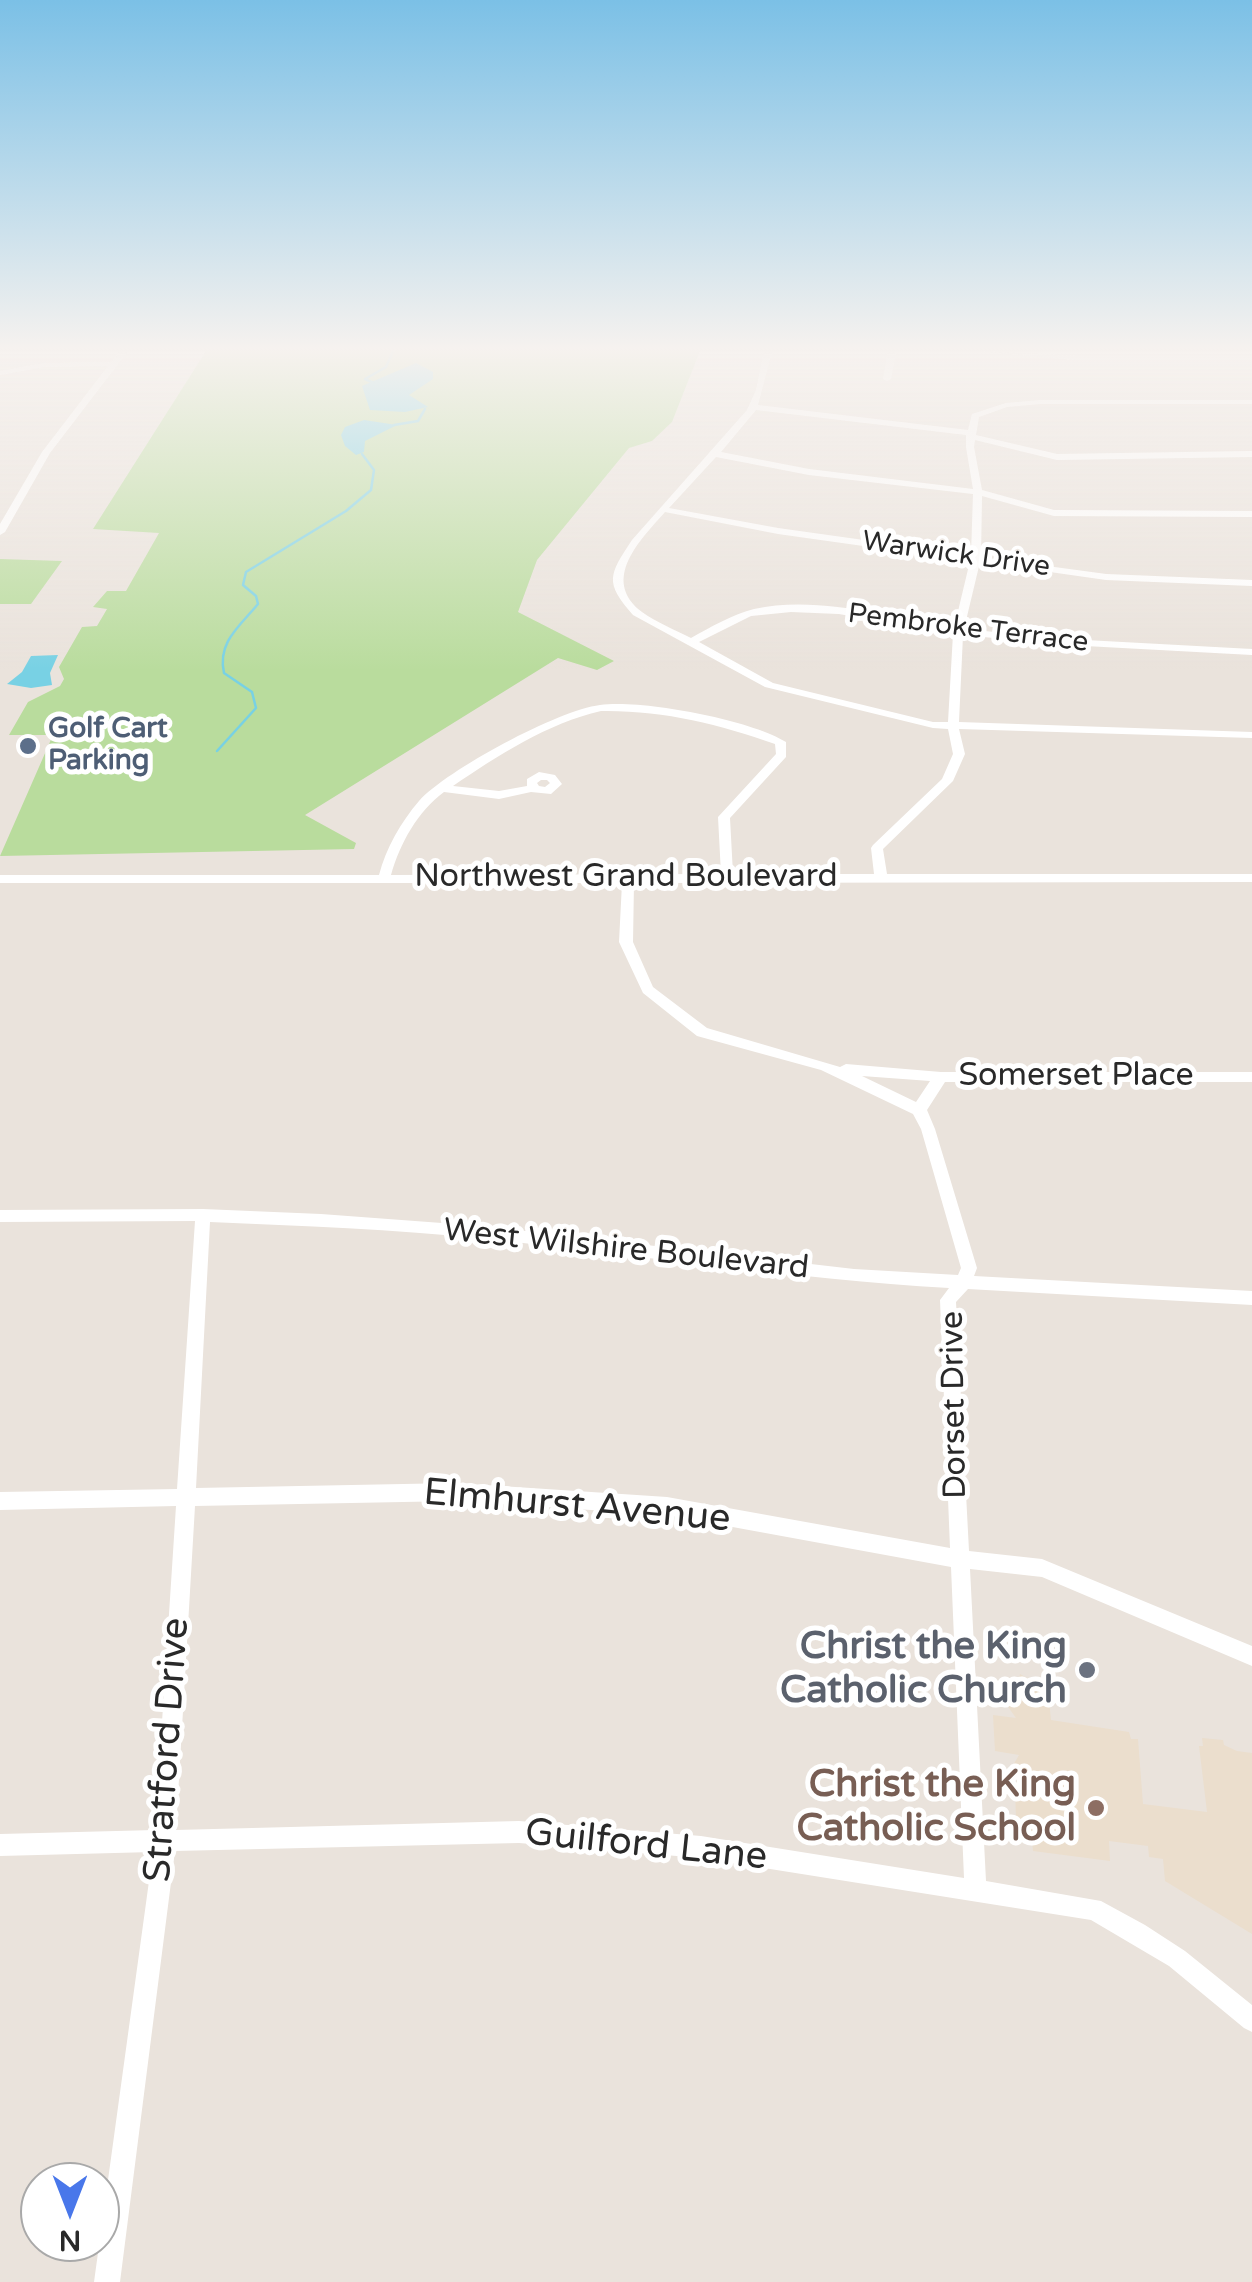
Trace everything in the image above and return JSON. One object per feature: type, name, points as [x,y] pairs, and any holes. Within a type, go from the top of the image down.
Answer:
[{"type":"street","points":[[0,532],[43,457]]},
{"type":"street","points":[[713,457],[662,509],[626,557],[617,579],[621,595],[636,612],[769,685],[934,725],[1252,736]]},
{"type":"street","points":[[734,457],[809,472],[978,492],[1054,513],[1252,514]]},
{"type":"street","points":[[881,878],[877,848],[947,781],[959,754],[953,725],[958,631],[976,557],[978,492],[973,457]]},
{"type":"street","name":"Warwick Drive","points":[[662,509],[778,531],[1106,577],[1252,583]]},
{"type":"street","name":"Pembroke Terrace","points":[[692,642],[734,618],[766,610],[807,609],[958,631],[1104,646],[1252,652]]},
{"type":"street","points":[[400,878],[398,842],[417,812],[443,788],[583,710],[645,710],[732,724],[780,742],[782,755],[724,817],[727,878]]},
{"type":"street","points":[[443,788],[499,796],[533,788]]},
{"type":"street","points":[[384,878],[388,860],[396,855]]},
{"type":"street","points":[[628,878],[626,942],[648,990],[702,1032],[825,1066],[918,1110]]},
{"type":"street","name":"Northwest Grand Boulevard","points":[[0,879],[1252,878]]},
{"type":"street","points":[[825,1066],[941,1077]]},
{"type":"street","name":"Somerset Place","points":[[918,1110],[941,1077],[1252,1077]]},
{"type":"street","name":"Dorset Drive","points":[[918,1110],[928,1129],[969,1268],[963,1284],[948,1300],[975,1889]]},
{"type":"street","name":"West Wilshire Boulevard","points":[[0,1216],[203,1215],[482,1232],[836,1274],[1252,1298]]},
{"type":"street","name":"Stratford Drive","points":[[108,2282],[165,1842],[203,1215]]},
{"type":"street","name":"Elmhurst Avenue","points":[[0,1501],[455,1492],[667,1506],[960,1559],[1042,1568],[1252,1656]]},
{"type":"street","name":"Guilford Lane","points":[[0,1845],[520,1832],[701,1847],[1096,1911],[1198,1970],[1252,2020]]},
{"type":"shaded area","name":"Christ the King Catholic School","points":[[1020,1674],[1048,1690],[1051,1720],[1129,1732],[1131,1739],[1138,1739],[1143,1804],[1207,1812],[1199,1746],[1203,1746],[1202,1738],[1223,1740],[1224,1745],[1237,1751],[1252,1753],[1252,1934],[1165,1881],[1163,1859],[1149,1857],[1148,1846],[1109,1841],[1110,1861],[1033,1851],[1030,1821],[1016,1818],[1015,1789],[1020,1785],[1017,1770],[1012,1767],[1019,1755],[995,1751],[993,1715],[1016,1718],[1006,1704],[1015,1699]]},
{"type":"green space","points":[[138,457],[621,457],[537,560],[518,612],[614,661],[597,670],[558,658],[305,815],[356,843],[354,849],[0,856],[53,735],[9,735],[28,702],[60,686],[64,679],[59,667],[82,627],[97,626],[107,609],[93,607],[107,591],[126,591],[159,533],[93,529]]},
{"type":"green space","points":[[0,559],[62,561],[31,604],[0,604]]},
{"type":"water","points":[[58,655],[50,673],[52,685],[31,688],[7,684],[22,672],[31,656]]},
{"type":"waterway","points":[[217,751],[256,708],[252,692],[224,673],[223,662],[227,643],[258,604],[256,596],[243,585],[246,572],[346,511],[371,490],[374,470],[365,457]]},
{"type":"place","name":"Golf Cart Parking","points":[[28,746]]},
{"type":"place","name":"Christ the King Catholic Church","points":[[1087,1670]]},
{"type":"place","name":"Christ the King Catholic School","points":[[1096,1808]]}]
